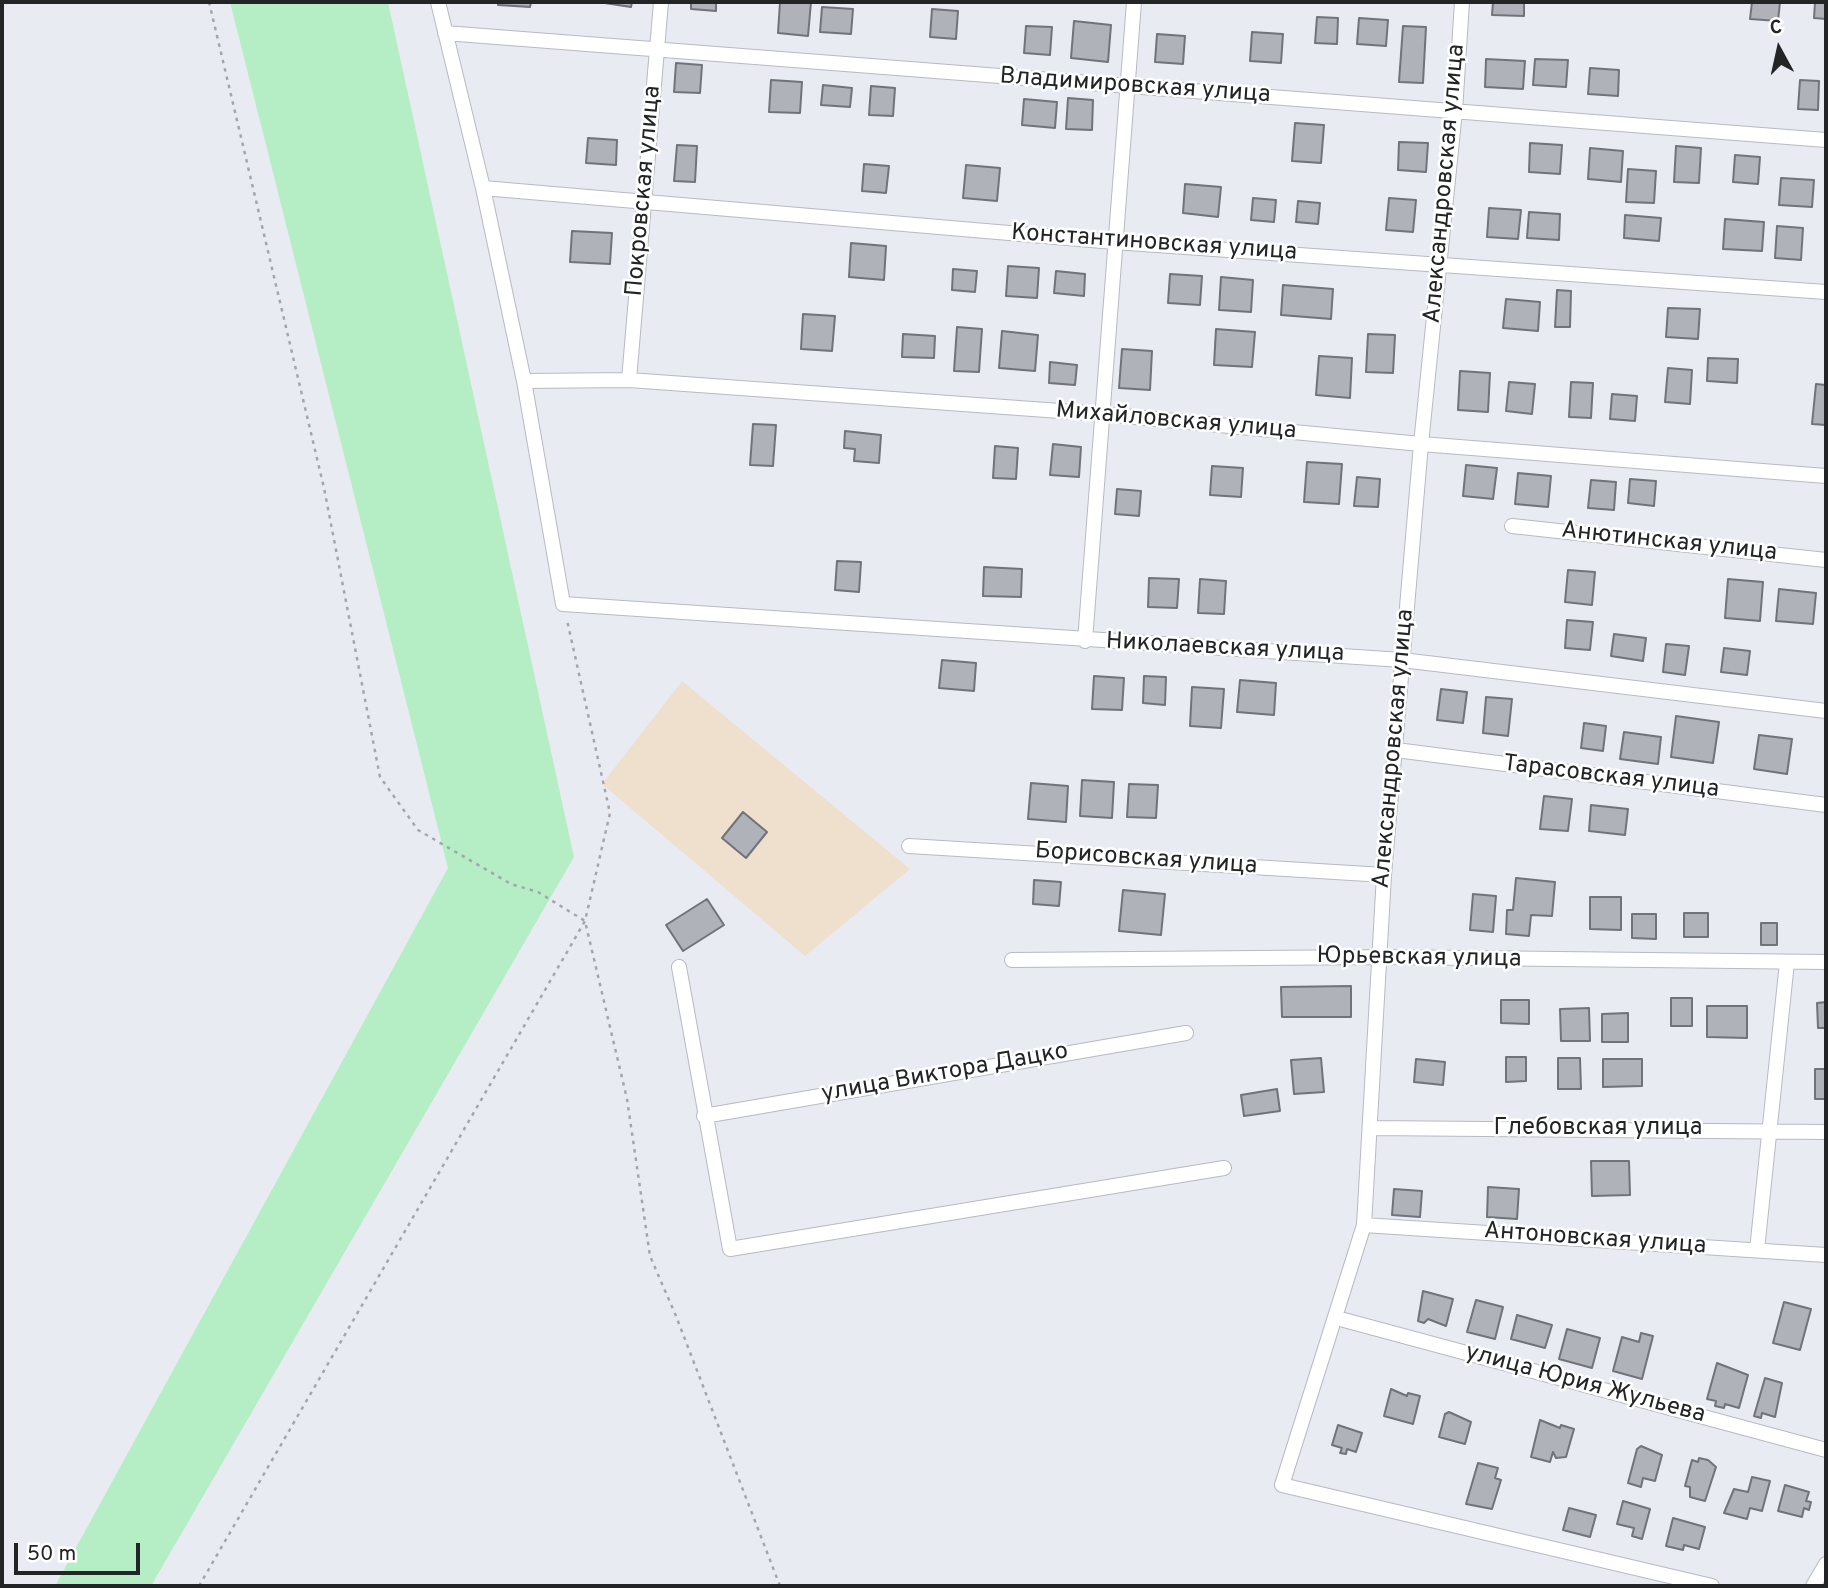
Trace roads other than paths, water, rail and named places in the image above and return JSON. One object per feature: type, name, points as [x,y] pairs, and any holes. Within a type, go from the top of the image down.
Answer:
[{"type":"street","points":[[438,2],[483,188],[524,381]]},
{"type":"street","name":"Покровская улица","points":[[629,380],[661,2]]},
{"type":"street","points":[[1085,641],[1134,2]]},
{"type":"street","name":"Александровская улица","points":[[1462,2],[1455,111],[1421,444],[1384,875],[1364,1225],[1282,1485],[1712,1586]]},
{"type":"street","name":"Владимировская улица","points":[[445,33],[1826,141]]},
{"type":"street","name":"Константиновская улица","points":[[483,188],[1114,242],[1826,292]]},
{"type":"street","name":"Михайловская улица","points":[[524,381],[629,380],[1102,414],[1421,444],[1826,476]]},
{"type":"street","name":"Николаевская улица","points":[[524,381],[563,604],[622,606],[1085,641],[1402,660],[1826,711]]},
{"type":"street","name":"Анютинская улица","points":[[1512,526],[1826,560]]},
{"type":"street","name":"Тарасовская улица","points":[[1396,750],[1826,805]]},
{"type":"street","name":"Борисовская улица","points":[[909,846],[1384,875]]},
{"type":"street","name":"Юрьевская улица","points":[[1012,960],[1380,957],[1826,962]]},
{"type":"street","points":[[1757,1250],[1787,962]]},
{"type":"street","points":[[679,967],[730,1249],[1224,1168]]},
{"type":"street","name":"улица Виктора Дацко","points":[[704,1116],[1186,1032]]},
{"type":"street","name":"Глебовская улица","points":[[1370,1128],[1826,1132]]},
{"type":"street","name":"Антоновская улица","points":[[1364,1225],[1826,1255]]},
{"type":"street","name":"улица Юрия Жульева","points":[[1344,1321],[1826,1450]]},
{"type":"street","points":[[1813,1586],[1826,1564]]}]
